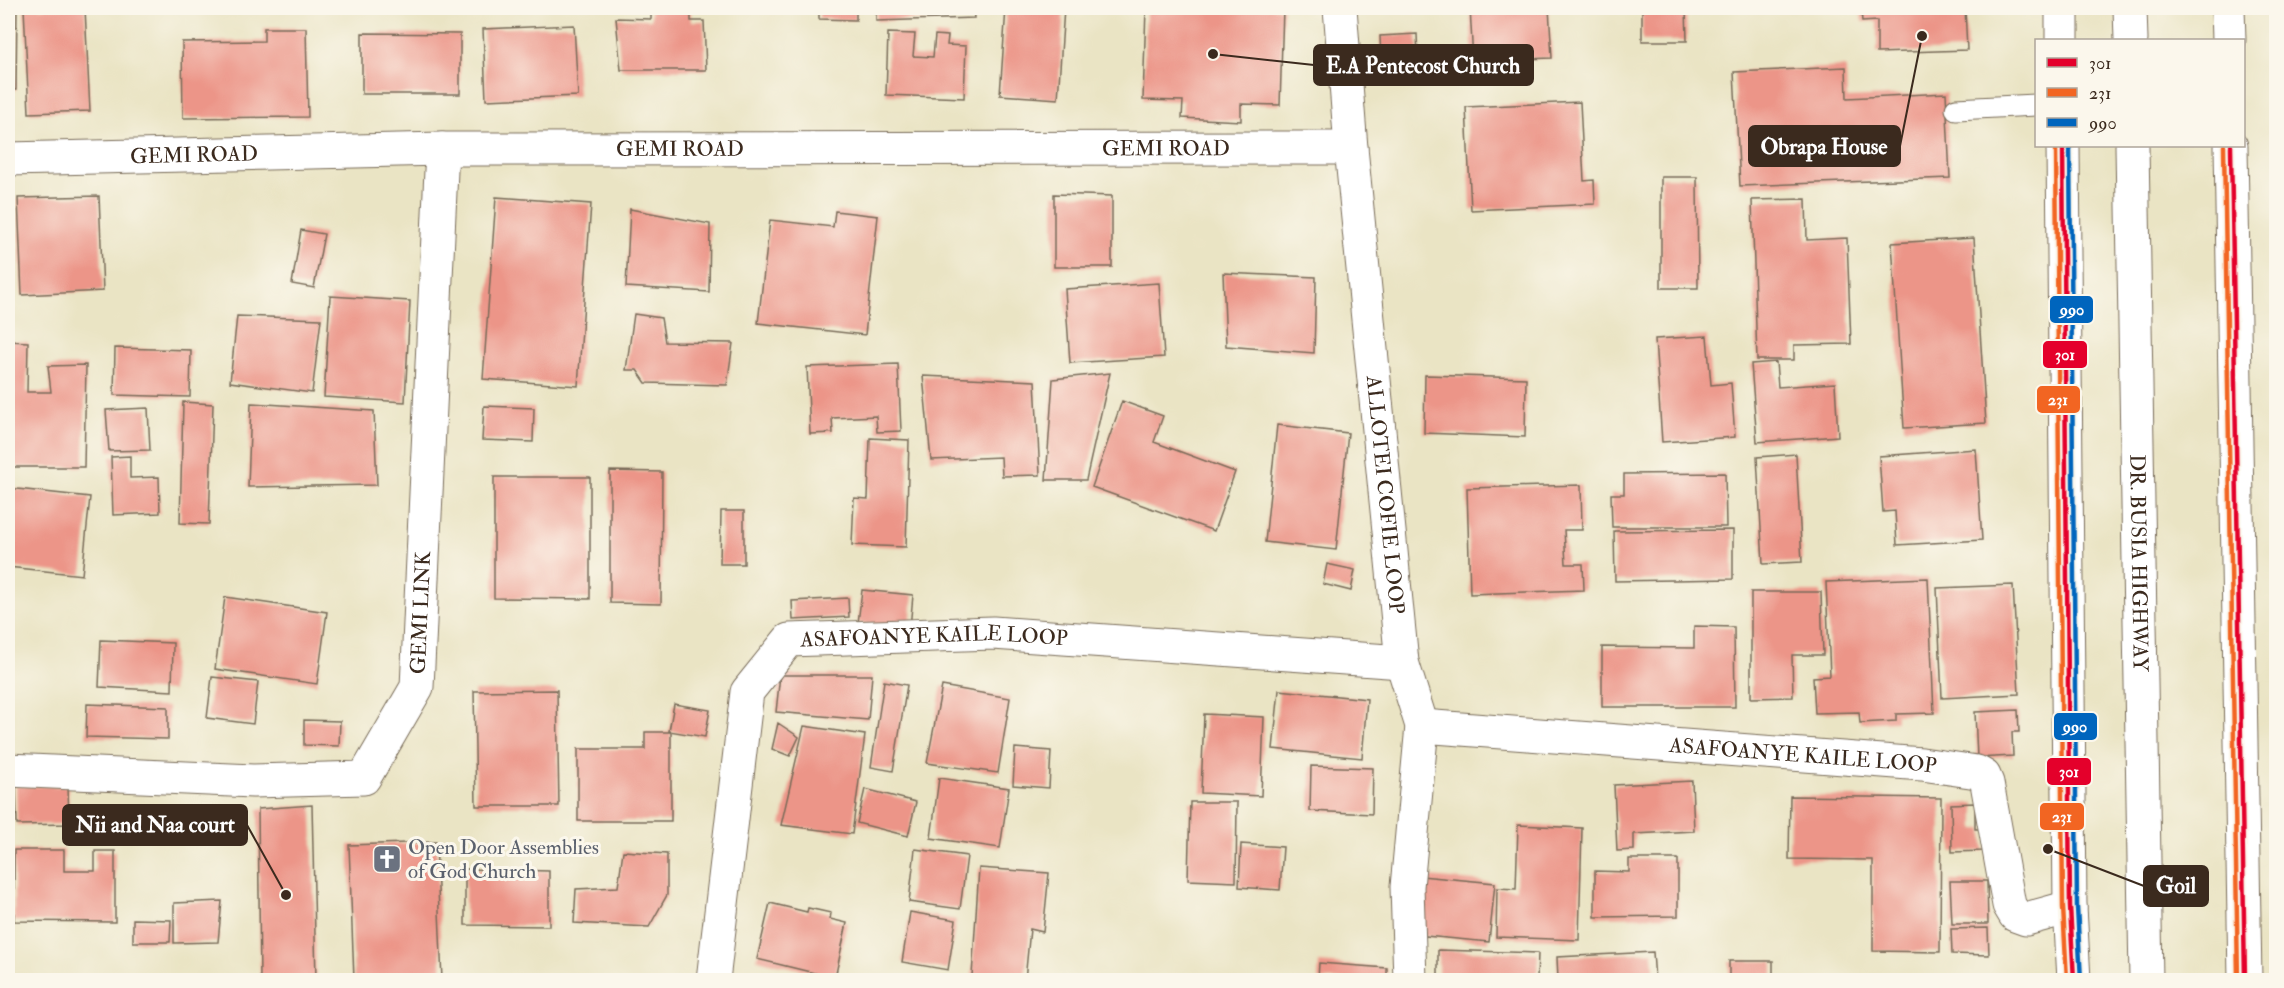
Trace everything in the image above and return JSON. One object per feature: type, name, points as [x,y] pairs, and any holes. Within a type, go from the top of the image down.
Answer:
[{"type":"main road","name":"ALLOTEI COFIE LOOP","points":[[1340,8],[1351,148],[1402,662],[1422,726],[1407,886],[1410,981]]},
{"type":"main road","points":[[2062,8],[2062,39]]},
{"type":"main road","points":[[2130,8],[2131,39]]},
{"type":"main road","points":[[2228,8],[2229,39]]},
{"type":"main road","points":[[2063,147],[2070,907],[2074,981]]},
{"type":"main road","name":"DR. BUSIA HIGHWAY","points":[[2132,147],[2146,981]]},
{"type":"main road","points":[[2231,147],[2245,981]]},
{"type":"main road","name":"GEMI ROAD","points":[[8,159],[442,149],[1351,148]]},
{"type":"main road","name":"GEMI LINK","points":[[8,770],[253,781],[364,778],[417,687],[442,149]]},
{"type":"main road","name":"ASAFOANYE KAILE LOOP","points":[[713,981],[747,692],[789,640],[993,633],[1402,662]]},
{"type":"main road","name":"ASAFOANYE KAILE LOOP","points":[[1422,726],[1922,764],[1977,772],[1987,783],[2009,905],[2015,915],[2026,919],[2070,907]]},
{"type":"lane","points":[[1956,109],[2035,105]]},
{"type":"building","points":[[8,8],[17,8],[16,90],[8,90]]},
{"type":"building","points":[[24,8],[85,8],[90,111],[29,113]]},
{"type":"building","points":[[651,8],[691,8],[691,21],[704,21],[706,70],[621,70],[616,18],[651,19]]},
{"type":"building","points":[[819,8],[856,8],[856,20],[819,19]]},
{"type":"building","points":[[876,8],[973,8],[974,18],[876,21]]},
{"type":"building","points":[[1006,8],[1064,8],[1058,99],[1000,95]]},
{"type":"building","points":[[1146,8],[1283,8],[1280,105],[1241,104],[1241,121],[1182,118],[1183,101],[1143,100]]},
{"type":"building","points":[[1470,8],[1549,8],[1552,58],[1473,61]]},
{"type":"building","points":[[1642,8],[1686,8],[1687,41],[1642,41]]},
{"type":"building","points":[[1861,8],[1965,8],[1967,50],[1877,53],[1877,21],[1862,22]]},
{"type":"building","points":[[574,25],[578,96],[486,100],[483,29]]},
{"type":"building","points":[[264,28],[306,28],[308,117],[183,118],[182,42],[264,41]]},
{"type":"building","points":[[362,33],[460,34],[460,94],[362,94]]},
{"type":"building","points":[[888,33],[915,34],[913,56],[933,57],[935,35],[948,36],[947,45],[966,46],[964,98],[886,95]]},
{"type":"building","points":[[1417,34],[1418,57],[1381,59],[1380,36]]},
{"type":"building","points":[[1846,67],[1847,98],[1946,93],[1950,178],[1740,186],[1734,72]]},
{"type":"building","points":[[1580,102],[1584,181],[1594,180],[1595,204],[1471,210],[1466,107]]},
{"type":"building","points":[[1661,177],[1697,177],[1698,288],[1661,288]]},
{"type":"building","points":[[1054,194],[1112,196],[1112,267],[1054,267]]},
{"type":"building","points":[[99,196],[103,291],[22,295],[18,198]]},
{"type":"building","points":[[496,197],[591,204],[578,386],[483,379]]},
{"type":"building","points":[[1806,199],[1807,240],[1847,238],[1851,344],[1794,345],[1794,360],[1757,360],[1752,200]]},
{"type":"building","points":[[630,209],[710,224],[709,292],[626,287]]},
{"type":"building","points":[[835,211],[878,216],[865,335],[758,323],[770,220],[833,227]]},
{"type":"building","points":[[301,230],[324,234],[314,288],[292,284]]},
{"type":"building","points":[[1974,238],[1986,423],[1904,428],[1892,243]]},
{"type":"building","points":[[1223,273],[1316,277],[1314,353],[1226,346]]},
{"type":"building","points":[[1159,283],[1164,357],[1070,363],[1065,289]]},
{"type":"building","points":[[330,296],[410,301],[405,402],[324,397]]},
{"type":"building","points":[[634,314],[661,318],[665,342],[733,343],[727,385],[646,383],[637,370],[626,370]]},
{"type":"building","points":[[237,316],[321,319],[312,393],[230,382]]},
{"type":"building","points":[[1707,336],[1711,385],[1731,383],[1735,437],[1662,442],[1655,339]]},
{"type":"building","points":[[8,341],[28,342],[27,392],[51,392],[48,366],[86,365],[84,467],[8,467]]},
{"type":"building","points":[[115,348],[191,350],[190,397],[114,395]]},
{"type":"building","points":[[1776,362],[1778,387],[1835,383],[1838,436],[1757,442],[1751,364]]},
{"type":"building","points":[[898,364],[901,431],[877,432],[876,416],[832,418],[833,433],[810,434],[807,367]]},
{"type":"building","points":[[1110,373],[1086,480],[1046,480],[1053,379]]},
{"type":"building","points":[[1425,375],[1526,378],[1525,437],[1424,433]]},
{"type":"building","points":[[923,376],[1035,381],[1040,475],[1002,476],[1001,457],[931,460]]},
{"type":"building","points":[[1122,401],[1163,416],[1154,442],[1235,472],[1214,531],[1092,487]]},
{"type":"building","points":[[183,402],[213,404],[209,524],[180,523]]},
{"type":"building","points":[[251,403],[374,411],[377,485],[248,487]]},
{"type":"building","points":[[484,406],[534,408],[533,442],[482,440]]},
{"type":"building","points":[[148,408],[150,450],[109,451],[106,410]]},
{"type":"building","points":[[1277,425],[1348,433],[1336,550],[1265,542]]},
{"type":"building","points":[[870,438],[909,440],[906,547],[852,545],[854,498],[868,499]]},
{"type":"building","points":[[1976,449],[1982,540],[1897,545],[1895,511],[1883,512],[1879,456]]},
{"type":"building","points":[[1796,454],[1802,562],[1763,564],[1757,457]]},
{"type":"building","points":[[130,456],[130,478],[159,477],[160,513],[113,515],[111,457]]},
{"type":"building","points":[[610,471],[662,472],[661,604],[610,603]]},
{"type":"building","points":[[1725,473],[1726,527],[1612,527],[1611,494],[1624,494],[1624,474]]},
{"type":"building","points":[[494,477],[590,477],[590,599],[494,598]]},
{"type":"building","points":[[1581,485],[1582,530],[1564,530],[1566,564],[1583,564],[1584,590],[1470,594],[1467,488]]},
{"type":"building","points":[[8,488],[90,497],[82,575],[8,567]]},
{"type":"building","points":[[721,511],[744,511],[744,564],[720,564]]},
{"type":"building","points":[[1733,530],[1733,579],[1615,581],[1614,531]]},
{"type":"building","points":[[1327,564],[1355,570],[1351,591],[1323,584]]},
{"type":"building","points":[[1928,578],[1934,713],[1896,714],[1896,721],[1860,723],[1859,712],[1815,713],[1813,677],[1830,676],[1826,582]]},
{"type":"building","points":[[2013,585],[2019,694],[1942,698],[1937,588]]},
{"type":"building","points":[[862,590],[913,595],[910,628],[858,623]]},
{"type":"building","points":[[1751,592],[1821,592],[1823,655],[1792,655],[1793,697],[1751,698]]},
{"type":"building","points":[[225,597],[327,612],[317,684],[215,669]]},
{"type":"building","points":[[848,598],[849,617],[793,620],[792,601]]},
{"type":"building","points":[[1694,626],[1734,627],[1735,707],[1602,707],[1602,647],[1694,648]]},
{"type":"building","points":[[101,640],[173,643],[172,691],[99,687]]},
{"type":"building","points":[[780,675],[872,675],[868,720],[776,712]]},
{"type":"building","points":[[212,677],[258,682],[253,724],[207,718]]},
{"type":"building","points":[[884,681],[907,685],[893,771],[871,767]]},
{"type":"building","points":[[942,686],[1010,698],[998,773],[927,763]]},
{"type":"building","points":[[557,690],[559,806],[476,806],[474,691]]},
{"type":"building","points":[[1279,690],[1367,699],[1362,758],[1273,749]]},
{"type":"building","points":[[87,704],[168,707],[168,739],[86,737]]},
{"type":"building","points":[[674,704],[710,710],[705,737],[669,731]]},
{"type":"building","points":[[2018,710],[2019,732],[2012,732],[2013,756],[1977,758],[1975,712]]},
{"type":"building","points":[[1204,714],[1264,717],[1261,796],[1201,793]]},
{"type":"building","points":[[304,720],[340,721],[339,746],[304,745]]},
{"type":"building","points":[[778,723],[799,737],[790,756],[772,749]]},
{"type":"building","points":[[804,726],[865,735],[852,834],[781,825]]},
{"type":"building","points":[[645,732],[671,732],[671,821],[578,821],[578,749],[645,749]]},
{"type":"building","points":[[1015,748],[1051,751],[1049,788],[1013,785]]},
{"type":"building","points":[[1311,766],[1373,768],[1372,814],[1310,811]]},
{"type":"building","points":[[939,778],[1009,788],[1000,848],[931,838]]},
{"type":"building","points":[[1692,781],[1694,831],[1634,834],[1634,850],[1617,851],[1614,785]]},
{"type":"building","points":[[16,786],[68,786],[69,824],[17,825]]},
{"type":"building","points":[[865,789],[916,802],[908,836],[857,823]]},
{"type":"building","points":[[1790,796],[1941,798],[1940,952],[1873,951],[1873,860],[1789,859]]},
{"type":"building","points":[[1190,802],[1237,802],[1236,882],[1188,880]]},
{"type":"building","points":[[1975,803],[1975,829],[1983,829],[1984,851],[1952,852],[1951,804]]},
{"type":"building","points":[[312,805],[316,980],[260,980],[258,809]]},
{"type":"building","points":[[1518,825],[1582,828],[1579,940],[1496,937],[1497,888],[1516,889]]},
{"type":"building","points":[[436,842],[442,980],[354,980],[349,845]]},
{"type":"building","points":[[1241,844],[1283,847],[1280,890],[1239,887]]},
{"type":"building","points":[[915,849],[967,856],[960,909],[909,902]]},
{"type":"building","points":[[14,850],[64,850],[64,871],[95,871],[95,851],[115,851],[115,922],[14,921]]},
{"type":"building","points":[[623,851],[667,854],[667,895],[649,927],[574,923],[576,889],[618,887]]},
{"type":"building","points":[[1629,859],[1678,859],[1678,916],[1595,917],[1595,871],[1629,872]]},
{"type":"building","points":[[979,868],[1049,873],[1043,932],[1030,929],[1025,980],[988,980],[972,976]]},
{"type":"building","points":[[465,869],[549,871],[549,926],[465,925]]},
{"type":"building","points":[[1421,876],[1495,883],[1489,942],[1415,935]]},
{"type":"building","points":[[1950,881],[1987,881],[1988,924],[1952,924]]},
{"type":"building","points":[[222,901],[218,942],[174,943],[174,903]]},
{"type":"building","points":[[770,903],[807,912],[808,908],[831,913],[830,919],[847,923],[835,978],[757,959]]},
{"type":"building","points":[[910,912],[956,920],[948,970],[902,962]]},
{"type":"building","points":[[133,919],[171,920],[170,942],[133,942]]},
{"type":"building","points":[[1988,928],[1989,955],[1952,954],[1951,929]]},
{"type":"building","points":[[1438,950],[1538,953],[1537,980],[1438,980]]},
{"type":"building","points":[[1653,952],[1655,980],[1558,980],[1557,957]]},
{"type":"building","points":[[1729,961],[1773,961],[1773,980],[1729,980]]},
{"type":"building","points":[[1319,963],[1387,968],[1387,980],[1318,980]]},
{"type":"transit line","name":"231","points":[[2056,147],[2063,907],[2067,980]]},
{"type":"transit line","name":"301","points":[[2063,147],[2070,907],[2074,980]]},
{"type":"transit line","name":"990","points":[[2070,147],[2077,907],[2081,980]]},
{"type":"transit line","name":"231","points":[[2224,147],[2238,980]]},
{"type":"transit line","name":"301","points":[[2231,147],[2245,980]]},
{"type":"place","name":"Obrapa House","points":[[1922,36]]},
{"type":"place","name":"E.A Pentecost Church","points":[[1213,54]]},
{"type":"place","name":"Goil","points":[[2048,849]]},
{"type":"place","name":"Open Door Assemblies of God Church","points":[[387,859]]},
{"type":"place","name":"Nii and Naa court","points":[[286,895]]}]
